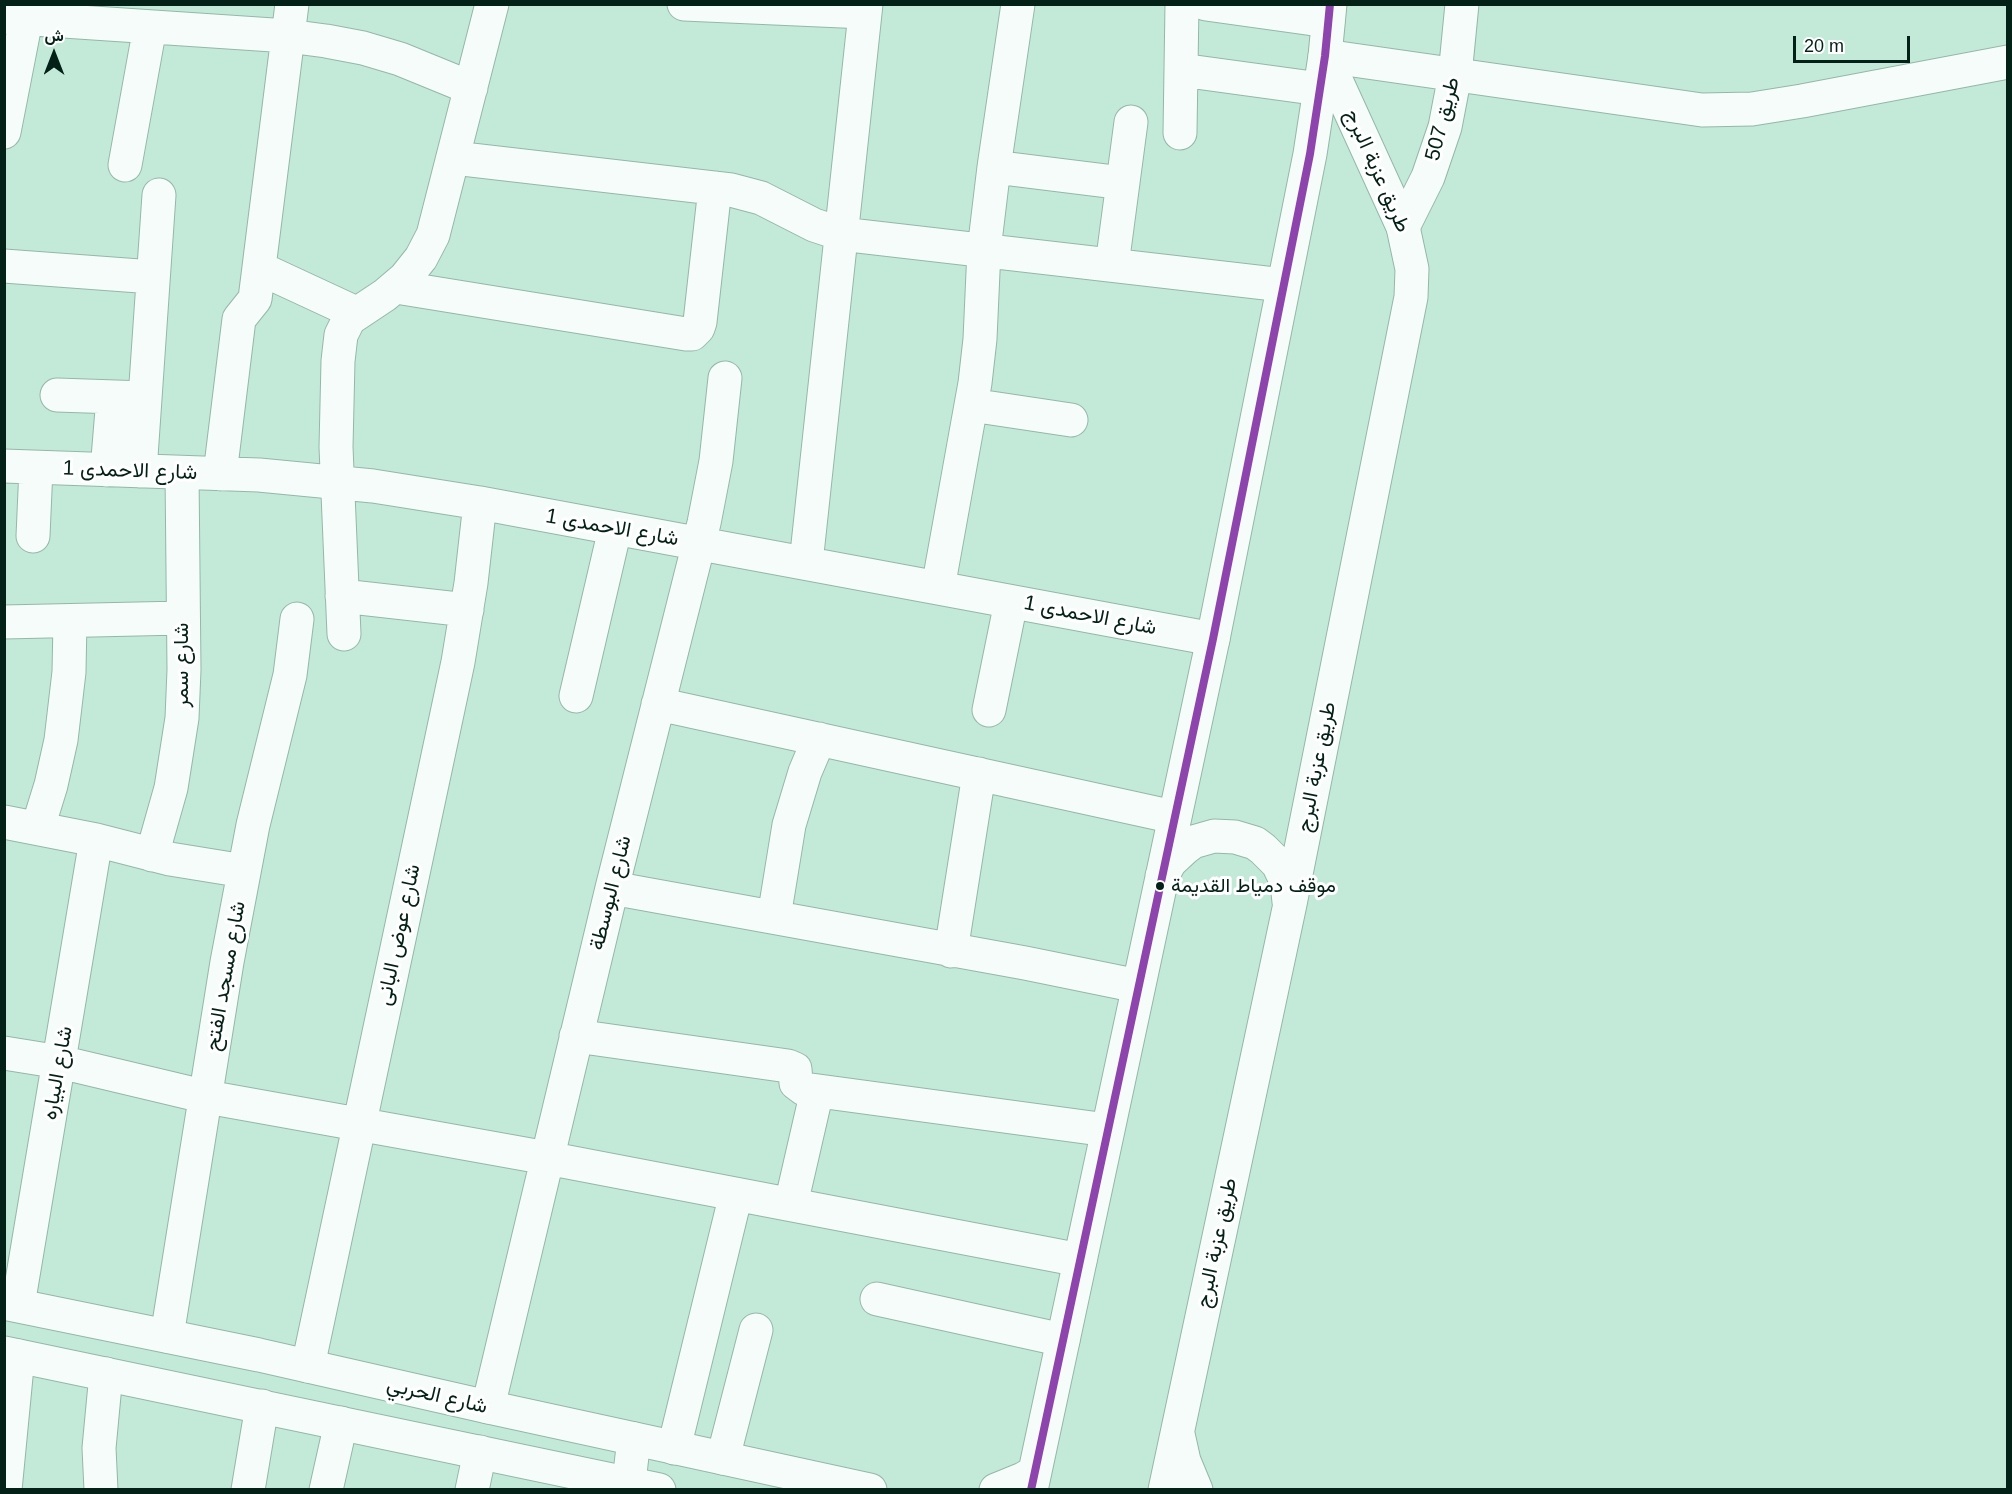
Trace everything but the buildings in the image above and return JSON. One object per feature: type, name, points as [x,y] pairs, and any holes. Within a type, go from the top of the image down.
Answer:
[{"type":"street","points":[[344,634],[337,482],[336,412],[339,344],[344,326],[356,314],[396,287],[414,268],[433,235],[492,4]]},
{"type":"street","points":[[684,4],[866,8],[806,563]]},
{"type":"street","points":[[938,588],[972,405],[980,339],[984,250],[1018,4]]},
{"type":"street","points":[[1180,134],[1182,4]]},
{"type":"street","points":[[1206,4],[1329,13]]},
{"type":"street","name":"طريق 507","points":[[1403,227],[1428,177],[1446,127],[1455,75],[1462,4]]},
{"type":"street","points":[[4,132],[20,13],[156,20],[290,20],[471,87]]},
{"type":"street","name":"طريق عزبة البرج","points":[[1033,1481],[1213,639],[1301,198],[1325,56],[1329,13]]},
{"type":"street","points":[[125,165],[156,20]]},
{"type":"street","points":[[220,474],[239,319],[255,298],[290,20]]},
{"type":"street","points":[[1325,56],[1712,110],[1752,109],[1802,101],[2007,62]]},
{"type":"street","name":"طريق عزبة البرج","points":[[1165,1490],[1290,904],[1410,297],[1412,269],[1403,227],[1325,56]]},
{"type":"street","points":[[1181,70],[1320,89]]},
{"type":"street","points":[[1112,265],[1131,122]]},
{"type":"street","points":[[454,158],[746,193],[814,225],[841,234],[1283,285]]},
{"type":"street","points":[[994,167],[1123,183]]},
{"type":"street","points":[[396,287],[690,334],[697,330],[700,322],[715,188]]},
{"type":"street","points":[[140,471],[159,195]]},
{"type":"street","points":[[4,266],[153,277]]},
{"type":"street","points":[[259,268],[356,314]]},
{"type":"street","name":"شارع البوسطة","points":[[488,1407],[612,888],[699,544],[716,461],[725,378]]},
{"type":"street","points":[[57,395],[145,398]]},
{"type":"street","points":[[107,470],[113,398]]},
{"type":"street","points":[[972,405],[1071,420]]},
{"type":"street","points":[[20,467],[33,536]]},
{"type":"street","name":"شارع الاحمدى 1","points":[[20,467],[220,474],[337,482],[409,491],[1213,639]]},
{"type":"street","name":"شارع سمر","points":[[152,855],[171,788],[180,741],[184,670],[182,473]]},
{"type":"street","name":"شارع عوض البانى","points":[[308,1366],[456,671],[467,610],[480,503]]},
{"type":"street","points":[[576,696],[615,529]]},
{"type":"street","points":[[342,596],[467,610]]},
{"type":"street","points":[[989,710],[1011,602]]},
{"type":"street","points":[[4,622],[182,618]]},
{"type":"street","name":"شارع مسجد الفتح","points":[[167,1336],[227,962],[263,777],[290,675],[297,619]]},
{"type":"street","points":[[38,827],[51,785],[61,740],[69,672],[69,621]]},
{"type":"street","points":[[658,704],[1174,817]]},
{"type":"street","points":[[774,917],[789,825],[805,772],[819,739]]},
{"type":"street","points":[[951,951],[979,774]]},
{"type":"street","points":[[4,822],[38,827],[152,855],[244,872]]},
{"type":"street","points":[[1160,881],[1170,862],[1185,848],[1214,836],[1234,837],[1255,843],[1278,864],[1287,883],[1290,904]]},
{"type":"street","name":"شارع البياره","points":[[11,1304],[60,1062],[96,840]]},
{"type":"street","points":[[612,888],[1025,963],[1138,986]]},
{"type":"street","points":[[576,1036],[788,1066],[795,1069],[796,1083],[804,1089],[1107,1130]]},
{"type":"street","points":[[4,1053],[60,1062],[207,1097],[547,1158],[1080,1260]]},
{"type":"street","points":[[791,1204],[817,1091]]},
{"type":"street","points":[[674,1448],[736,1194]]},
{"type":"street","points":[[877,1299],[1063,1340]]},
{"type":"street","name":"شارع الحربي","points":[[11,1304],[308,1366],[870,1490]]},
{"type":"street","points":[[723,1458],[756,1330]]},
{"type":"street","points":[[5,1490],[11,1354],[638,1487],[634,1439]]},
{"type":"street","points":[[101,1490],[99,1448],[106,1374]]},
{"type":"street","points":[[248,1490],[262,1406]]},
{"type":"street","points":[[326,1490],[342,1423]]},
{"type":"street","points":[[1177,1428],[1184,1461],[1196,1490]]},
{"type":"street","points":[[472,1490],[480,1452]]},
{"type":"street","points":[[996,1490],[1023,1479],[1033,1481]]},
{"type":"transit line","points":[[1031,1490],[1213,639],[1310,154],[1325,56],[1330,4]]},
{"type":"place","name":"موقف دمياط القديمة","points":[[1160,886]]}]
